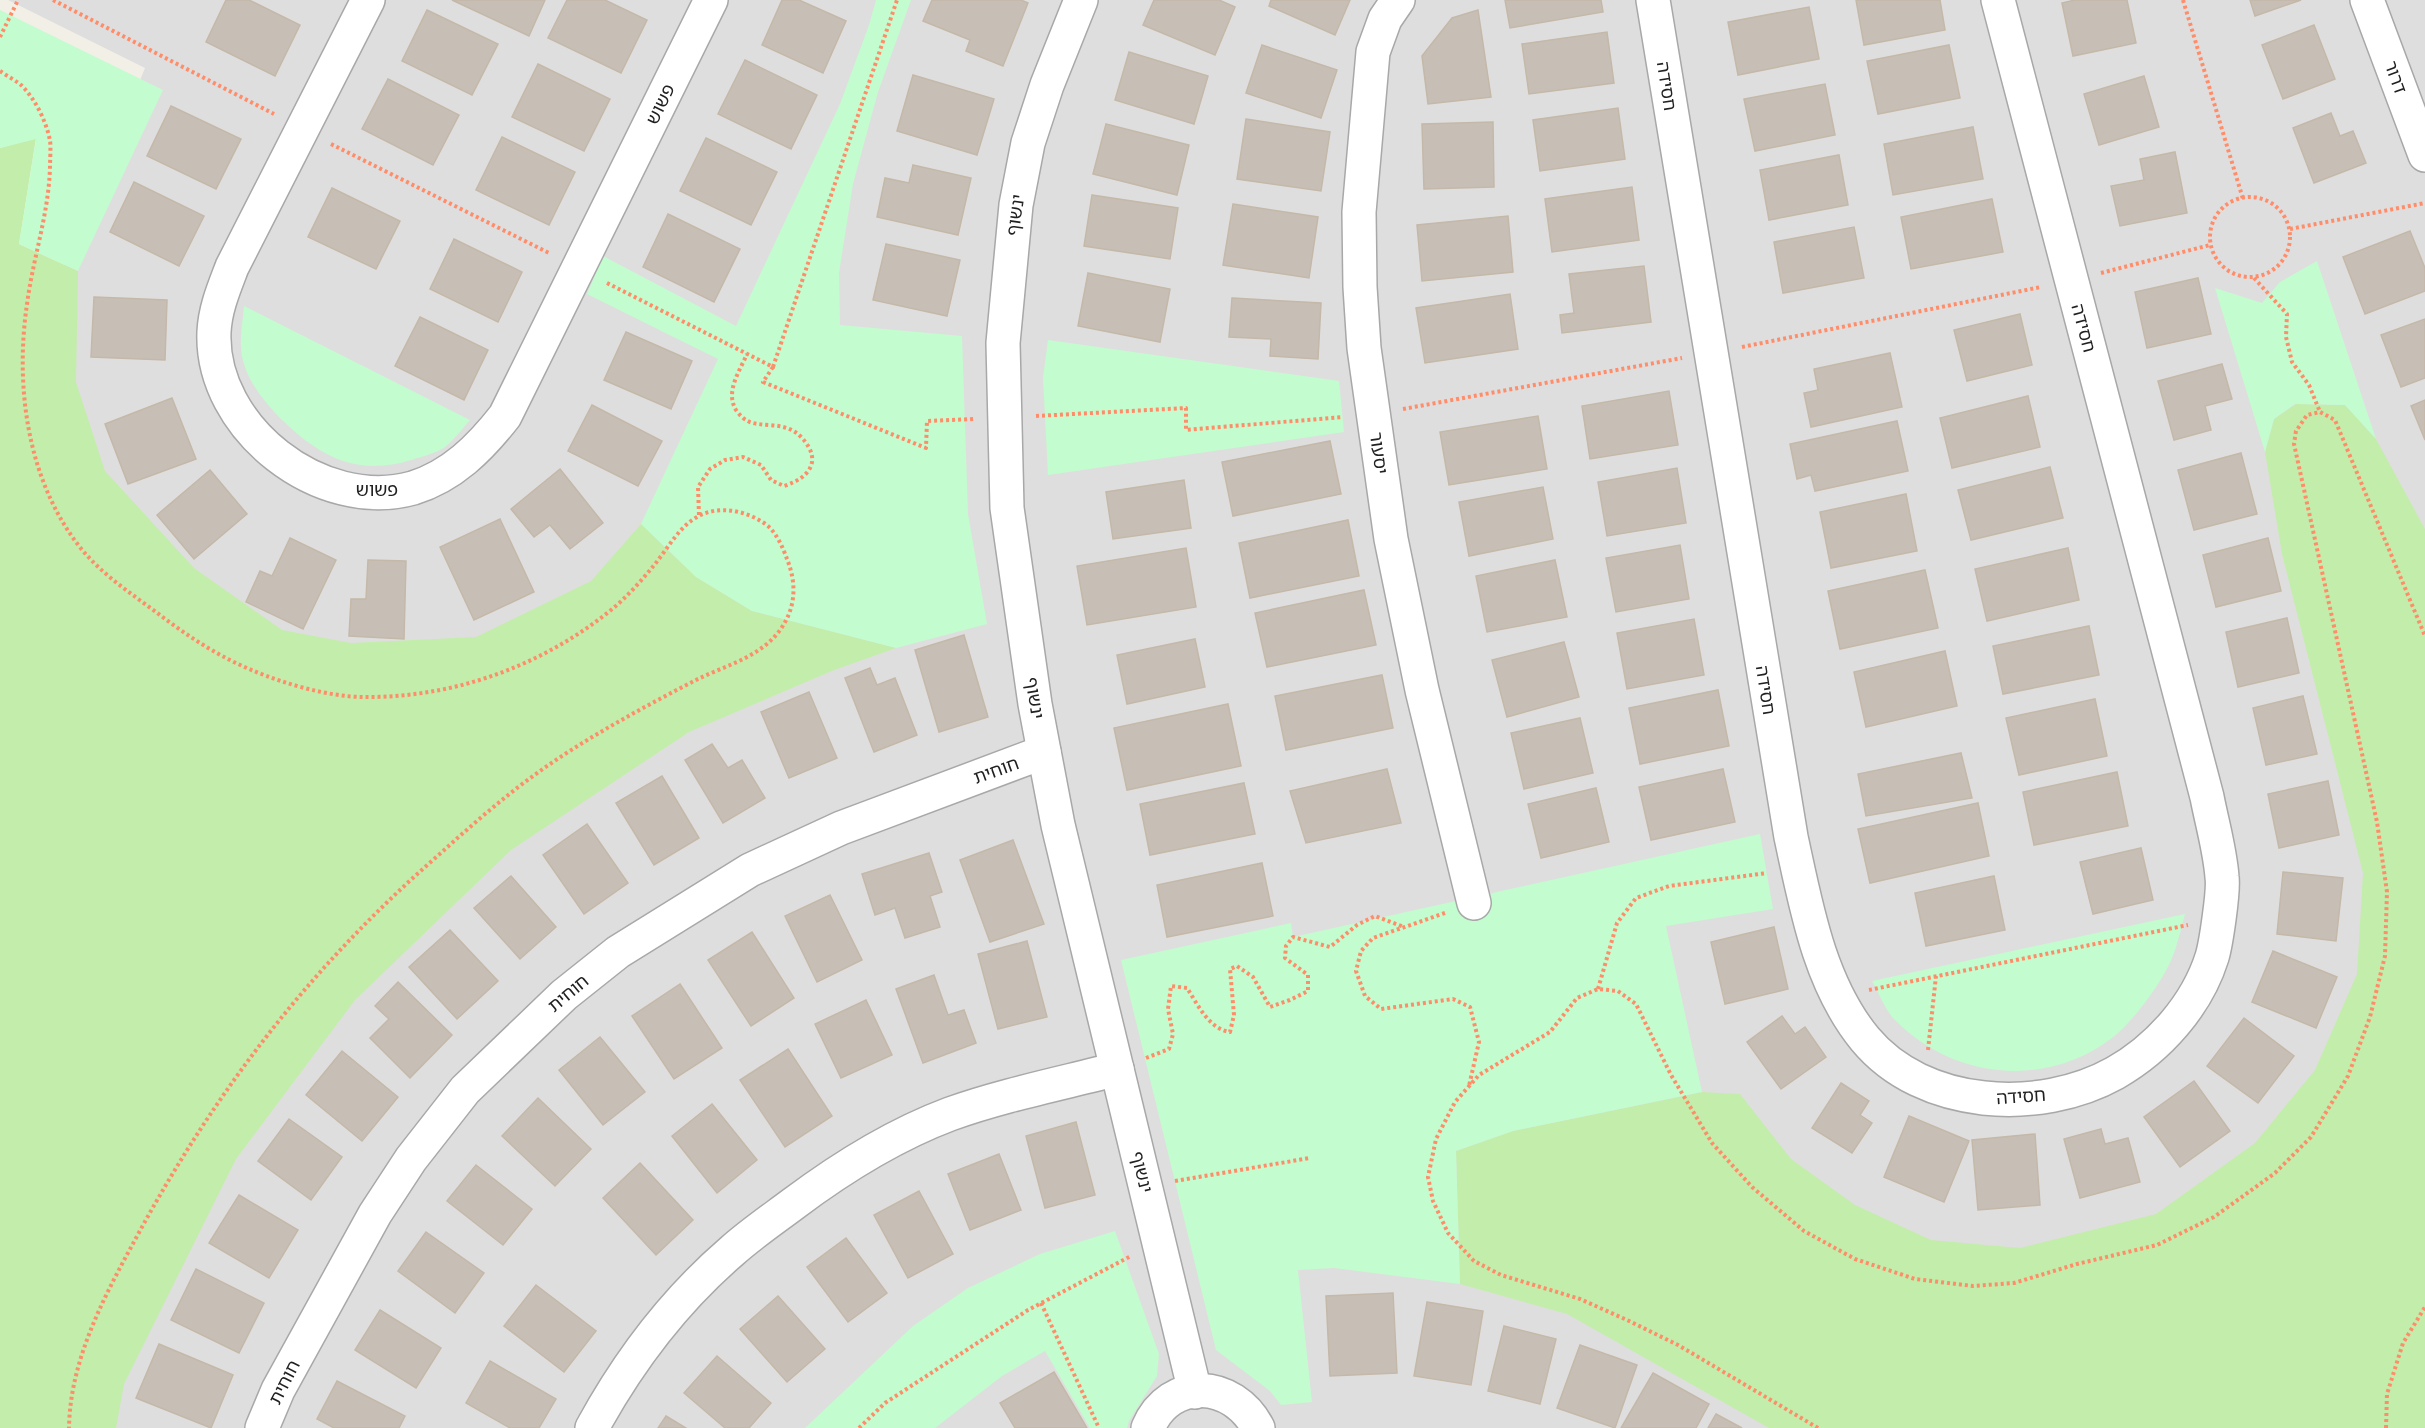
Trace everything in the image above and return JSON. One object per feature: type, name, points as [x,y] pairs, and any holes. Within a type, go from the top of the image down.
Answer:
[{"type":"street","name":"פשוש","points":[[368,0],[232,267],[219,302],[214,332],[216,363],[223,387],[251,431],[269,450],[291,465],[322,482],[359,492],[383,492],[411,488],[442,477],[465,460],[488,438],[505,416],[711,0]]},
{"type":"street","name":"ינשוף","points":[[1081,0],[1047,85],[1028,143],[1016,205],[1003,333],[1003,418],[1007,508],[1044,752],[1058,825],[1195,1392]]},
{"type":"street","name":"יסעור","points":[[1398,0],[1385,19],[1373,51],[1359,212],[1364,348],[1391,539],[1417,667],[1474,903]]},
{"type":"street","name":"חסידה","points":[[1653,0],[1797,868],[1818,947],[1849,1017],[1866,1040],[1890,1062],[1925,1083],[1958,1094],[2007,1099],[2035,1097],[2077,1089],[2115,1073],[2145,1052],[2179,1020],[2199,990],[2213,956],[2223,878],[2207,797],[1998,0]]},
{"type":"street","name":"דרור","points":[[2367,0],[2425,155]]},
{"type":"street","name":"חוחית","points":[[262,1428],[278,1389],[375,1214],[411,1159],[465,1090],[516,1038],[564,994],[618,952],[750,870],[841,828],[1044,752]]},
{"type":"street","points":[[592,1428],[643,1348],[681,1300],[731,1251],[816,1187],[850,1164],[950,1114],[1117,1069]]},
{"type":"street","points":[[1148,1428],[1153,1417],[1167,1402],[1186,1393],[1210,1391],[1230,1397],[1246,1410],[1258,1428]]},
{"type":"path","points":[[0,38],[18,0]]},
{"type":"path","points":[[53,0],[302,129],[773,367]]},
{"type":"path","points":[[897,0],[773,367],[763,382],[926,448],[927,421],[1186,408],[1186,430],[1374,414],[1710,353],[2072,281],[2210,245]]},
{"type":"path","points":[[2183,0],[2243,199]]},
{"type":"path","points":[[0,71],[23,87],[39,112],[51,143],[49,191],[30,280],[22,334],[24,383],[33,453],[51,499],[77,544],[103,572],[166,620],[227,660],[285,684],[360,698],[428,692],[484,679],[537,659],[572,638],[614,608],[648,573],[682,529],[699,515],[716,510],[738,511],[769,527],[782,544],[791,568],[795,600],[784,626],[766,646],[623,719],[540,771],[392,895],[328,962],[268,1033],[207,1117],[153,1207],[108,1289],[82,1350],[69,1406],[69,1428]]},
{"type":"path","points":[[2243,199],[2263,199],[2276,206],[2285,217],[2289,230],[2290,243],[2286,256],[2277,267],[2254,278],[2228,271],[2217,261],[2210,245],[2210,231],[2215,218],[2224,207],[2243,199]]},
{"type":"path","points":[[2289,230],[2425,203]]},
{"type":"path","points":[[2254,278],[2287,314],[2286,337],[2292,362],[2309,385],[2320,412],[2335,420],[2425,636]]},
{"type":"path","points":[[699,515],[698,487],[710,469],[725,460],[743,457],[761,465],[771,480],[784,486],[801,481],[810,470],[811,454],[802,438],[789,429],[747,422],[734,408],[732,390],[747,354]]},
{"type":"path","points":[[1818,1428],[1677,1346],[1627,1320],[1580,1299],[1501,1275],[1474,1262],[1448,1233],[1434,1202],[1428,1176],[1436,1139],[1455,1102],[1479,1076],[1550,1032],[1577,998],[1598,989],[1618,991],[1636,1004],[1671,1075],[1712,1143],[1752,1187],[1804,1231],[1855,1259],[1915,1279],[1973,1286],[2014,1283],[2077,1264],[2157,1245],[2214,1217],[2275,1173],[2311,1137],[2348,1076],[2370,1017],[2385,956],[2387,892],[2377,822],[2294,444],[2296,431],[2307,415],[2320,412]]},
{"type":"path","points":[[1598,989],[1617,922],[1636,898],[1669,886],[1797,868]]},
{"type":"path","points":[[1469,1086],[1479,1042],[1470,1007],[1453,999],[1381,1009],[1365,996],[1356,971],[1360,951],[1373,938],[1474,903]]},
{"type":"path","points":[[1117,1069],[1169,1049],[1173,1034],[1168,1009],[1171,986],[1187,988],[1203,1013],[1220,1030],[1230,1032],[1234,1015],[1230,969],[1237,966],[1253,977],[1270,1007],[1308,991],[1308,975],[1285,958],[1286,946],[1293,937],[1330,947],[1357,924],[1375,916],[1404,927]]},
{"type":"path","points":[[1839,996],[2218,919]]},
{"type":"path","points":[[1925,1083],[1936,976]]},
{"type":"path","points":[[1145,1187],[1310,1158]]},
{"type":"path","points":[[859,1428],[885,1403],[1041,1303],[1158,1242]]},
{"type":"path","points":[[1041,1303],[1099,1428]]},
{"type":"path","points":[[2386,1428],[2387,1394],[2403,1343],[2425,1307]]},
{"type":"shaded area","points":[[8,0],[2425,0],[2425,1428],[105,1428],[383,690],[120,587],[55,424],[58,280],[145,68]]},
{"type":"green space","points":[[876,0],[911,0],[878,92],[853,184],[839,273],[840,325],[962,336],[968,514],[987,624],[896,648],[752,611],[696,577],[641,524],[718,359],[587,294],[603,256],[736,326],[840,104]]},
{"type":"green space","points":[[0,10],[163,90],[78,271],[19,244],[36,139],[0,148]]},
{"type":"green space","points":[[36,138],[19,244],[78,271],[76,382],[105,471],[194,568],[282,630],[351,643],[476,637],[591,581],[641,524],[696,577],[752,611],[896,648],[834,670],[689,732],[511,850],[355,1000],[236,1159],[124,1384],[116,1428],[0,1428],[0,148]]},
{"type":"green space","points":[[2317,261],[2376,439],[2345,405],[2295,404],[2274,419],[2265,452],[2215,288],[2262,303],[2280,282]]},
{"type":"green space","points":[[244,306],[470,420],[445,447],[419,458],[391,465],[356,464],[340,460],[324,452],[309,443],[280,418],[266,403],[249,377],[241,347]]},
{"type":"green space","points":[[1048,340],[1339,381],[1344,432],[1048,475],[1043,378]]},
{"type":"green space","points":[[2296,404],[2345,405],[2376,439],[2425,529],[2425,1428],[1769,1428],[1567,1314],[1460,1284],[1456,1151],[1513,1131],[1702,1092],[1740,1094],[1791,1159],[1855,1205],[1931,1240],[2020,1248],[2156,1214],[2255,1143],[2315,1070],[2357,974],[2363,873],[2282,554],[2265,452],[2274,419]]},
{"type":"green space","points":[[1760,834],[1773,909],[1666,926],[1702,1092],[1513,1131],[1456,1151],[1460,1284],[1334,1268],[1298,1270],[1312,1402],[1281,1405],[1270,1391],[1216,1350],[1121,960],[1291,923],[1293,937]]},
{"type":"green space","points":[[2185,914],[2168,967],[2137,1012],[2112,1038],[2086,1054],[2058,1065],[2029,1070],[2000,1070],[1971,1065],[1944,1055],[1918,1040],[1891,1016],[1872,981]]},
{"type":"green space","points":[[1115,1231],[1159,1354],[1157,1376],[1127,1428],[1090,1428],[1045,1351],[1002,1376],[935,1428],[805,1428],[913,1326],[968,1288],[1040,1254]]},
{"type":"building","points":[[226,0],[249,0],[300,25],[275,76],[206,42]]},
{"type":"building","points":[[452,0],[545,0],[529,36]]},
{"type":"building","points":[[567,0],[605,0],[647,20],[621,73],[548,38]]},
{"type":"building","points":[[782,0],[799,0],[846,21],[823,73],[762,45]]},
{"type":"building","points":[[932,0],[1021,0],[1028,3],[1003,66],[966,51],[970,40],[923,21]]},
{"type":"building","points":[[1154,0],[1219,0],[1235,7],[1215,55],[1143,25]]},
{"type":"building","points":[[1271,0],[1350,0],[1335,35],[1269,6]]},
{"type":"building","points":[[1505,0],[1601,0],[1603,12],[1510,28]]},
{"type":"building","points":[[1856,0],[1940,0],[1945,30],[1864,45]]},
{"type":"building","points":[[2075,0],[2127,0],[2136,43],[2073,56],[2062,3]]},
{"type":"building","points":[[2250,0],[2301,0],[2255,16]]},
{"type":"building","points":[[1809,7],[1819,59],[1738,75],[1728,22]]},
{"type":"building","points":[[427,10],[498,44],[472,95],[402,61]]},
{"type":"building","points":[[1478,10],[1491,97],[1428,104],[1422,56],[1452,18]]},
{"type":"building","points":[[2314,25],[2335,79],[2283,99],[2262,45]]},
{"type":"building","points":[[1607,32],[1614,83],[1529,94],[1522,44]]},
{"type":"building","points":[[1262,45],[1337,70],[1321,118],[1246,93]]},
{"type":"building","points":[[1949,45],[1960,98],[1878,114],[1867,61]]},
{"type":"building","points":[[1129,52],[1208,76],[1194,124],[1115,100]]},
{"type":"building","points":[[745,60],[817,95],[791,149],[718,114]]},
{"type":"building","points":[[538,64],[610,99],[584,151],[512,117]]},
{"type":"building","points":[[913,75],[994,99],[977,155],[897,131]]},
{"type":"building","points":[[2144,76],[2159,127],[2099,145],[2084,94]]},
{"type":"building","points":[[388,79],[459,115],[433,165],[362,129]]},
{"type":"building","points":[[1825,84],[1835,135],[1755,151],[1744,99]]},
{"type":"building","points":[[171,106],[241,139],[216,189],[147,156]]},
{"type":"building","points":[[1618,108],[1625,159],[1540,171],[1533,120]]},
{"type":"building","points":[[2331,113],[2340,136],[2353,131],[2366,163],[2314,183],[2293,128]]},
{"type":"building","points":[[1246,119],[1330,132],[1321,191],[1237,179]]},
{"type":"building","points":[[1493,122],[1494,187],[1424,189],[1422,124]]},
{"type":"building","points":[[1106,124],[1189,145],[1177,195],[1093,174]]},
{"type":"building","points":[[1973,127],[1983,179],[1893,195],[1884,144]]},
{"type":"building","points":[[502,137],[575,172],[549,225],[476,190]]},
{"type":"building","points":[[706,138],[777,172],[751,225],[680,191]]},
{"type":"building","points":[[2175,152],[2187,213],[2120,226],[2111,186],[2144,180],[2140,159]]},
{"type":"building","points":[[1839,155],[1848,205],[1769,220],[1760,170]]},
{"type":"building","points":[[913,165],[971,178],[958,235],[877,217],[885,178],[909,183]]},
{"type":"building","points":[[134,182],[204,216],[179,266],[110,232]]},
{"type":"building","points":[[1632,187],[1639,240],[1552,252],[1545,199]]},
{"type":"building","points":[[332,188],[400,221],[376,269],[308,237]]},
{"type":"building","points":[[1092,195],[1178,208],[1170,259],[1084,246]]},
{"type":"building","points":[[1992,199],[2003,252],[1911,269],[1901,217]]},
{"type":"building","points":[[1233,204],[1318,217],[1309,278],[1223,265]]},
{"type":"building","points":[[668,214],[740,249],[714,302],[643,267]]},
{"type":"building","points":[[1508,216],[1513,272],[1422,281],[1417,225]]},
{"type":"building","points":[[1854,227],[1864,278],[1783,293],[1774,242]]},
{"type":"building","points":[[2410,231],[2425,268],[2425,291],[2365,314],[2343,257]]},
{"type":"building","points":[[454,239],[522,272],[498,322],[430,289]]},
{"type":"building","points":[[886,244],[960,260],[947,316],[873,300]]},
{"type":"building","points":[[1644,266],[1651,322],[1562,333],[1560,315],[1574,313],[1569,274]]},
{"type":"building","points":[[1088,273],[1170,289],[1160,342],[1078,326]]},
{"type":"building","points":[[2198,278],[2211,334],[2147,348],[2135,292]]},
{"type":"building","points":[[1510,294],[1518,349],[1425,363],[1416,308]]},
{"type":"building","points":[[94,297],[167,300],[165,360],[91,357]]},
{"type":"building","points":[[1232,298],[1321,303],[1318,359],[1270,356],[1271,339],[1229,337]]},
{"type":"building","points":[[2020,314],[2032,365],[1967,381],[1954,330]]},
{"type":"building","points":[[420,317],[488,350],[464,400],[395,366]]},
{"type":"building","points":[[2425,319],[2425,378],[2401,387],[2381,335]]},
{"type":"building","points":[[626,332],[692,361],[671,409],[604,380]]},
{"type":"building","points":[[1890,353],[1902,407],[1811,427],[1804,393],[1818,390],[1814,369]]},
{"type":"building","points":[[2222,364],[2232,399],[2205,406],[2211,430],[2174,440],[2158,381]]},
{"type":"building","points":[[1669,391],[1678,445],[1590,459],[1582,406]]},
{"type":"building","points":[[2028,396],[2040,447],[1952,468],[1940,418]]},
{"type":"building","points":[[172,398],[196,459],[128,484],[105,424]]},
{"type":"building","points":[[2425,400],[2425,440],[2411,406]]},
{"type":"building","points":[[592,405],[662,441],[638,486],[568,451]]},
{"type":"building","points":[[1538,416],[1547,469],[1449,485],[1440,432]]},
{"type":"building","points":[[1897,421],[1908,471],[1815,491],[1811,475],[1797,479],[1790,444]]},
{"type":"building","points":[[1330,441],[1341,494],[1233,516],[1222,462]]},
{"type":"building","points":[[2241,453],[2257,514],[2194,530],[2178,470]]},
{"type":"building","points":[[2050,467],[2063,518],[1971,540],[1958,490]]},
{"type":"building","points":[[1677,468],[1686,523],[1607,536],[1598,482]]},
{"type":"building","points":[[560,469],[603,523],[570,549],[550,525],[534,537],[511,509]]},
{"type":"building","points":[[210,470],[247,514],[194,559],[157,515]]},
{"type":"building","points":[[1184,480],[1191,528],[1113,539],[1106,492]]},
{"type":"building","points":[[1543,487],[1553,539],[1469,556],[1459,502]]},
{"type":"building","points":[[1906,494],[1917,551],[1831,568],[1820,512]]},
{"type":"building","points":[[500,519],[534,592],[474,620],[440,547]]},
{"type":"building","points":[[1348,520],[1359,576],[1250,598],[1239,543]]},
{"type":"building","points":[[290,538],[336,560],[303,629],[246,602],[260,571],[272,576]]},
{"type":"building","points":[[2268,538],[2281,591],[2216,607],[2203,555]]},
{"type":"building","points":[[1680,545],[1689,599],[1616,612],[1606,558]]},
{"type":"building","points":[[1186,548],[1196,607],[1087,625],[1077,566]]},
{"type":"building","points":[[2068,548],[2079,600],[1987,621],[1975,569]]},
{"type":"building","points":[[368,560],[406,561],[404,639],[349,636],[351,599],[366,599]]},
{"type":"building","points":[[1555,560],[1567,617],[1487,632],[1476,576]]},
{"type":"building","points":[[1925,570],[1938,628],[1840,649],[1828,591]]},
{"type":"building","points":[[1364,590],[1376,645],[1267,667],[1255,613]]},
{"type":"building","points":[[2287,618],[2299,673],[2238,687],[2226,632]]},
{"type":"building","points":[[1694,619],[1704,675],[1627,689],[1617,633]]},
{"type":"building","points":[[2089,626],[2099,675],[2003,694],[1993,646]]},
{"type":"building","points":[[964,635],[988,717],[939,732],[915,650]]},
{"type":"building","points":[[1195,639],[1205,687],[1127,704],[1117,655]]},
{"type":"building","points":[[1564,642],[1579,697],[1507,717],[1492,660]]},
{"type":"building","points":[[1945,651],[1957,706],[1866,727],[1854,672]]},
{"type":"building","points":[[870,668],[877,685],[895,678],[917,735],[874,752],[845,678]]},
{"type":"building","points":[[1382,675],[1393,728],[1286,750],[1275,696]]},
{"type":"building","points":[[1718,690],[1729,746],[1640,764],[1629,708]]},
{"type":"building","points":[[809,692],[837,758],[789,778],[761,712]]},
{"type":"building","points":[[2303,696],[2317,754],[2266,765],[2253,708]]},
{"type":"building","points":[[2095,699],[2107,756],[2019,775],[2006,718]]},
{"type":"building","points":[[1228,704],[1241,766],[1127,790],[1114,728]]},
{"type":"building","points":[[1580,718],[1593,773],[1524,789],[1511,733]]},
{"type":"building","points":[[712,744],[728,768],[742,760],[765,798],[723,823],[685,760]]},
{"type":"building","points":[[1961,753],[1972,798],[1866,816],[1858,774]]},
{"type":"building","points":[[1387,769],[1401,823],[1306,843],[1290,791]]},
{"type":"building","points":[[1723,769],[1735,822],[1651,840],[1639,787]]},
{"type":"building","points":[[2117,772],[2128,826],[2034,845],[2023,792]]},
{"type":"building","points":[[662,776],[699,838],[654,865],[616,803]]},
{"type":"building","points":[[2328,781],[2339,835],[2279,848],[2268,794]]},
{"type":"building","points":[[1244,783],[1255,834],[1150,855],[1140,804]]},
{"type":"building","points":[[1596,788],[1609,842],[1541,858],[1528,804]]},
{"type":"building","points":[[1978,803],[1989,856],[1870,883],[1858,829]]},
{"type":"building","points":[[587,824],[628,883],[584,914],[543,855]]},
{"type":"building","points":[[1013,840],[1044,924],[990,942],[960,860]]},
{"type":"building","points":[[2141,848],[2153,900],[2093,914],[2080,862]]},
{"type":"building","points":[[929,853],[942,892],[930,896],[940,927],[905,938],[895,908],[875,915],[862,874]]},
{"type":"building","points":[[1262,863],[1273,916],[1167,937],[1157,885]]},
{"type":"building","points":[[2283,872],[2343,878],[2336,941],[2277,934]]},
{"type":"building","points":[[511,876],[556,927],[520,959],[474,908]]},
{"type":"building","points":[[1994,876],[2005,930],[1926,946],[1915,893]]},
{"type":"building","points":[[830,895],[862,960],[817,982],[785,916]]},
{"type":"building","points":[[1774,927],[1788,989],[1725,1004],[1711,942]]},
{"type":"building","points":[[450,930],[498,981],[457,1019],[409,967]]},
{"type":"building","points":[[752,932],[794,998],[751,1026],[708,960]]},
{"type":"building","points":[[1027,941],[1047,1017],[998,1029],[978,954]]},
{"type":"building","points":[[2273,951],[2337,977],[2316,1028],[2252,1002]]},
{"type":"building","points":[[934,975],[948,1015],[964,1010],[976,1043],[923,1063],[896,989]]},
{"type":"building","points":[[398,982],[452,1035],[410,1078],[370,1038],[389,1019],[375,1006]]},
{"type":"building","points":[[680,984],[722,1048],[674,1079],[632,1016]]},
{"type":"building","points":[[866,1000],[892,1055],[841,1078],[815,1024]]},
{"type":"building","points":[[1782,1016],[1795,1034],[1805,1027],[1826,1057],[1781,1089],[1747,1042]]},
{"type":"building","points":[[2244,1018],[2294,1056],[2258,1103],[2207,1066]]},
{"type":"building","points":[[600,1037],[645,1092],[603,1125],[559,1070]]},
{"type":"building","points":[[788,1049],[832,1116],[785,1147],[740,1080]]},
{"type":"building","points":[[342,1051],[398,1097],[362,1141],[306,1095]]},
{"type":"building","points":[[2194,1081],[2230,1131],[2180,1167],[2144,1117]]},
{"type":"building","points":[[1841,1083],[1869,1101],[1860,1115],[1872,1123],[1852,1153],[1812,1128]]},
{"type":"building","points":[[538,1098],[591,1149],[555,1186],[502,1136]]},
{"type":"building","points":[[712,1104],[757,1160],[717,1193],[672,1136]]},
{"type":"building","points":[[1909,1116],[1969,1141],[1944,1202],[1884,1177]]},
{"type":"building","points":[[289,1119],[342,1157],[311,1200],[258,1161]]},
{"type":"building","points":[[1076,1122],[1095,1195],[1045,1208],[1026,1136]]},
{"type":"building","points":[[2101,1129],[2105,1144],[2128,1138],[2140,1182],[2080,1198],[2064,1139]]},
{"type":"building","points":[[2035,1134],[2040,1205],[1978,1210],[1972,1140]]},
{"type":"building","points":[[999,1154],[1021,1210],[970,1230],[948,1174]]},
{"type":"building","points":[[640,1163],[693,1220],[656,1255],[603,1198]]},
{"type":"building","points":[[476,1165],[532,1209],[503,1245],[447,1201]]},
{"type":"building","points":[[919,1191],[953,1254],[908,1278],[874,1215]]},
{"type":"building","points":[[239,1195],[298,1230],[269,1278],[209,1243]]},
{"type":"building","points":[[426,1232],[484,1273],[455,1313],[398,1271]]},
{"type":"building","points":[[846,1238],[887,1293],[848,1322],[807,1267]]},
{"type":"building","points":[[196,1269],[264,1303],[239,1353],[171,1320]]},
{"type":"building","points":[[536,1285],[596,1331],[564,1372],[504,1326]]},
{"type":"building","points":[[1393,1293],[1397,1373],[1330,1376],[1326,1296]]},
{"type":"building","points":[[778,1296],[825,1349],[787,1382],[740,1329]]},
{"type":"building","points":[[1427,1302],[1483,1311],[1471,1385],[1414,1376]]},
{"type":"building","points":[[380,1310],[441,1348],[416,1388],[355,1350]]},
{"type":"building","points":[[1504,1326],[1556,1339],[1540,1404],[1488,1391]]},
{"type":"building","points":[[159,1344],[233,1375],[211,1428],[136,1398]]},
{"type":"building","points":[[1580,1345],[1637,1365],[1615,1428],[1557,1408]]},
{"type":"building","points":[[717,1356],[771,1403],[749,1428],[725,1428],[684,1393]]},
{"type":"building","points":[[490,1361],[556,1399],[539,1428],[510,1428],[466,1403]]},
{"type":"building","points":[[1054,1372],[1087,1428],[1015,1428],[1000,1403]]},
{"type":"building","points":[[1653,1373],[1709,1404],[1696,1428],[1621,1428]]},
{"type":"building","points":[[337,1381],[405,1416],[399,1428],[334,1428],[317,1419]]},
{"type":"building","points":[[1716,1414],[1742,1428],[1708,1428]]},
{"type":"building","points":[[666,1416],[686,1428],[658,1428]]}]
